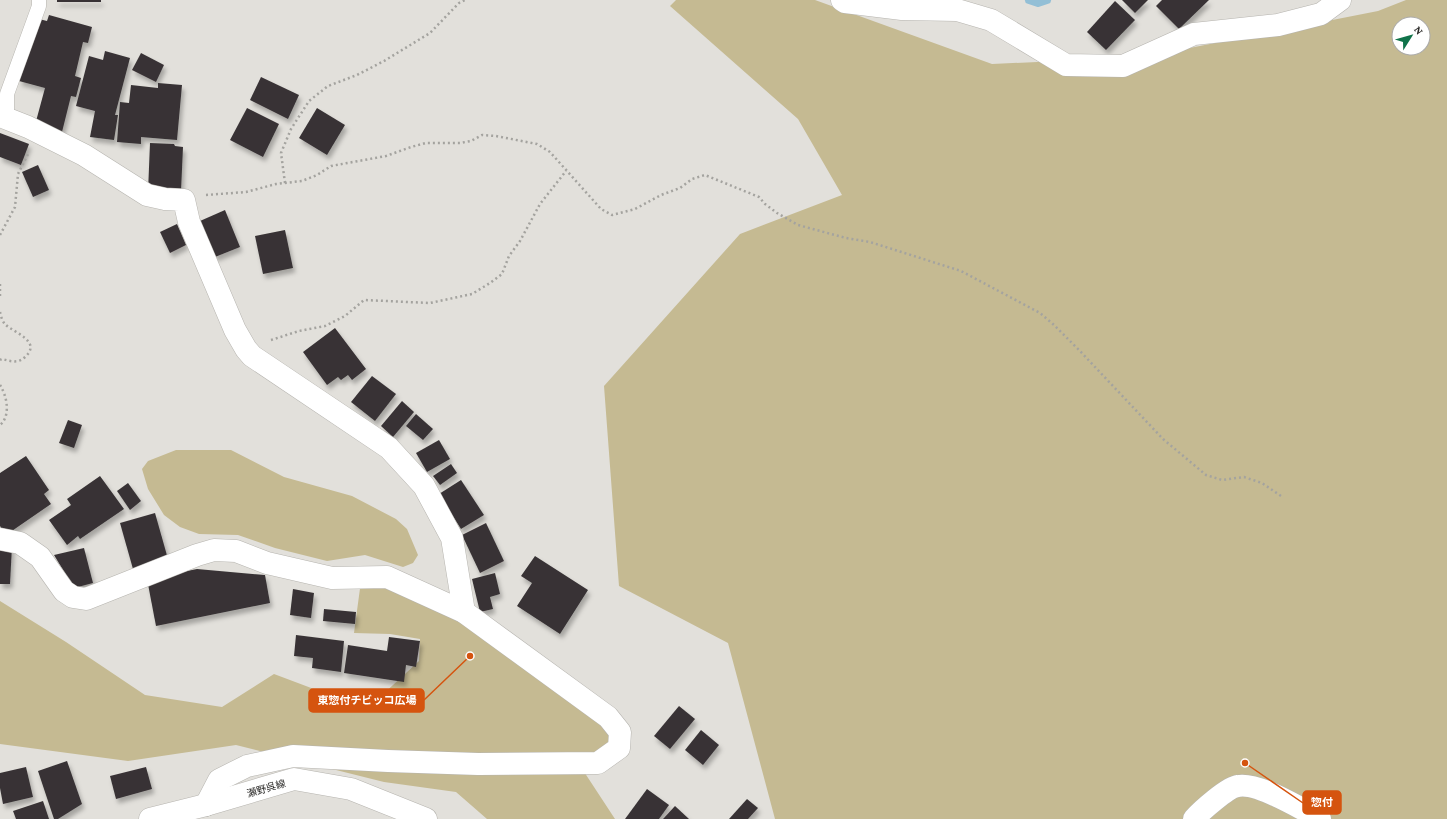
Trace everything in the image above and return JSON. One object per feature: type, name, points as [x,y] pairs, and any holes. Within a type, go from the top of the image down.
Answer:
[{"type":"street","points":[[842,0],[845,2],[902,10],[957,10],[991,20],[1066,65],[1123,66],[1194,34],[1278,25],[1322,14],[1340,0]]},
{"type":"street","points":[[4,117],[84,155],[148,195],[165,199],[184,200],[189,222],[235,330],[246,349],[252,356],[389,448],[424,486],[452,538],[464,612]]},
{"type":"street","points":[[0,539],[20,543],[40,557],[64,591],[73,597],[86,599],[197,555],[214,550],[236,551],[267,563],[332,578],[387,577],[464,612],[608,717],[620,732],[619,748],[598,763],[478,764],[292,756],[247,766],[219,780],[206,805]]},
{"type":"street","name":"瀬野呉線","points":[[150,819],[206,805],[294,779],[352,789],[426,819]]},
{"type":"street","points":[[1194,819],[1216,798],[1238,786],[1257,788],[1269,792],[1320,819]]},
{"type":"lane","points":[[4,117],[7,94],[39,6],[38,0]]},
{"type":"path","points":[[285,183],[281,153],[291,129],[309,101],[328,86],[357,75],[384,61],[430,33],[459,3],[465,0]]},
{"type":"path","points":[[0,235],[15,208],[18,174],[25,162],[36,132]]},
{"type":"path","points":[[184,200],[199,196],[246,192],[285,183],[302,181],[317,175],[331,166],[386,156],[426,143],[471,141],[482,135],[496,136],[538,144],[550,152],[600,209],[612,215],[635,209],[661,195],[680,188],[692,179],[705,175],[759,197],[764,204],[776,213],[798,225],[846,238],[870,242],[961,271],[1040,313],[1079,350],[1163,439],[1206,475],[1222,480],[1244,477],[1262,483],[1281,496]]},
{"type":"path","points":[[246,349],[299,331],[325,326],[345,316],[364,300],[430,303],[472,294],[502,274],[509,256],[520,241],[540,204],[566,171]]},
{"type":"path","points":[[0,284],[0,299]]},
{"type":"path","points":[[0,312],[4,324],[25,337],[30,345],[30,352],[25,358],[14,362],[2,359],[0,360]]},
{"type":"path","points":[[0,385],[3,390],[7,410],[0,425]]},
{"type":"shaded area","points":[[676,0],[815,0],[992,64],[1144,57],[1378,11],[1406,0],[1447,0],[1447,819],[775,819],[728,643],[619,586],[604,386],[740,234],[842,195],[798,119],[670,6]]},
{"type":"shaded area","points":[[176,450],[231,450],[284,477],[352,496],[396,519],[407,529],[418,555],[413,563],[403,567],[365,555],[327,561],[275,548],[238,535],[199,534],[180,527],[164,515],[148,489],[142,469],[148,461]]},
{"type":"shaded area","points":[[361,581],[434,601],[605,718],[613,748],[575,758],[615,819],[487,819],[456,792],[384,782],[236,745],[128,761],[0,744],[0,601],[66,642],[145,695],[222,707],[274,674],[367,709],[419,661],[420,639],[390,634],[354,633]]},
{"type":"building","points":[[57,0],[101,0],[101,2],[57,2]]},
{"type":"building","points":[[1122,0],[1148,0],[1135,13]]},
{"type":"building","points":[[1162,0],[1209,0],[1179,29],[1156,6]]},
{"type":"building","points":[[1115,1],[1135,20],[1106,50],[1087,32]]},
{"type":"building","points":[[49,15],[92,27],[88,43],[83,42],[75,76],[81,78],[76,97],[71,96],[62,132],[35,125],[45,88],[19,81],[29,41],[39,19],[47,21]]},
{"type":"building","points":[[105,51],[130,58],[115,115],[118,115],[114,140],[90,137],[95,111],[76,106],[89,56],[103,60]]},
{"type":"building","points":[[141,53],[164,65],[156,82],[132,70]]},
{"type":"building","points":[[261,77],[299,95],[288,119],[250,100]]},
{"type":"building","points":[[158,83],[182,85],[177,140],[141,137],[141,144],[117,142],[120,102],[129,103],[131,85],[158,88]]},
{"type":"building","points":[[247,108],[279,124],[263,157],[230,140]]},
{"type":"building","points":[[317,108],[345,125],[327,155],[299,138]]},
{"type":"building","points":[[0,133],[29,144],[21,165],[0,157]]},
{"type":"building","points":[[150,143],[174,144],[175,146],[183,147],[181,191],[148,192]]},
{"type":"building","points":[[38,165],[49,190],[33,197],[22,172]]},
{"type":"building","points":[[225,210],[240,247],[215,257],[200,221]]},
{"type":"building","points":[[177,224],[186,245],[170,253],[160,232]]},
{"type":"building","points":[[285,230],[293,268],[263,274],[255,236]]},
{"type":"building","points":[[335,328],[366,369],[352,380],[348,375],[341,380],[338,377],[327,385],[303,352]]},
{"type":"building","points":[[372,376],[396,394],[375,421],[351,402]]},
{"type":"building","points":[[402,401],[414,412],[393,437],[381,426]]},
{"type":"building","points":[[416,414],[433,429],[423,440],[406,426]]},
{"type":"building","points":[[68,420],[82,425],[74,448],[59,443]]},
{"type":"building","points":[[439,440],[450,459],[427,472],[416,453]]},
{"type":"building","points":[[26,456],[49,490],[44,494],[51,504],[6,535],[0,526],[0,473]]},
{"type":"building","points":[[451,464],[457,473],[440,485],[433,476]]},
{"type":"building","points":[[100,476],[124,509],[80,539],[78,536],[67,545],[49,520],[71,505],[67,499]]},
{"type":"building","points":[[461,480],[484,515],[461,529],[439,494]]},
{"type":"building","points":[[128,483],[141,501],[130,510],[117,491]]},
{"type":"building","points":[[155,513],[168,559],[133,569],[120,523]]},
{"type":"building","points":[[486,523],[504,561],[480,573],[462,535]]},
{"type":"building","points":[[0,546],[12,546],[10,584],[0,584]]},
{"type":"building","points":[[84,548],[93,583],[74,588],[54,555]]},
{"type":"building","points":[[535,556],[588,590],[560,634],[517,606],[532,583],[521,576]]},
{"type":"building","points":[[197,569],[265,575],[270,603],[156,626],[147,579]]},
{"type":"building","points":[[495,573],[500,594],[490,597],[493,609],[480,612],[472,579]]},
{"type":"building","points":[[293,589],[314,593],[311,618],[290,615]]},
{"type":"building","points":[[324,609],[356,612],[355,624],[323,621]]},
{"type":"building","points":[[296,635],[344,641],[341,672],[312,668],[313,658],[294,656]]},
{"type":"building","points":[[389,637],[420,641],[416,667],[406,665],[404,682],[344,673],[348,645],[387,651]]},
{"type":"building","points":[[679,706],[695,719],[670,749],[654,736]]},
{"type":"building","points":[[701,730],[719,745],[703,765],[685,750]]},
{"type":"building","points":[[67,761],[82,804],[58,819],[54,819],[38,771]]},
{"type":"building","points":[[26,767],[33,797],[3,804],[0,788],[0,773]]},
{"type":"building","points":[[146,767],[152,789],[116,799],[110,776]]},
{"type":"building","points":[[647,789],[669,805],[659,819],[625,819]]},
{"type":"building","points":[[747,799],[758,808],[748,819],[729,819]]},
{"type":"building","points":[[43,801],[49,819],[16,819],[13,811]]},
{"type":"building","points":[[675,806],[689,819],[663,819]]},
{"type":"waterway","points":[[1029,0],[1038,3],[1047,0]]},
{"type":"place","name":"東惣付チビッコ広場","points":[[470,656]]},
{"type":"place","name":"惣付","points":[[1245,763]]}]
